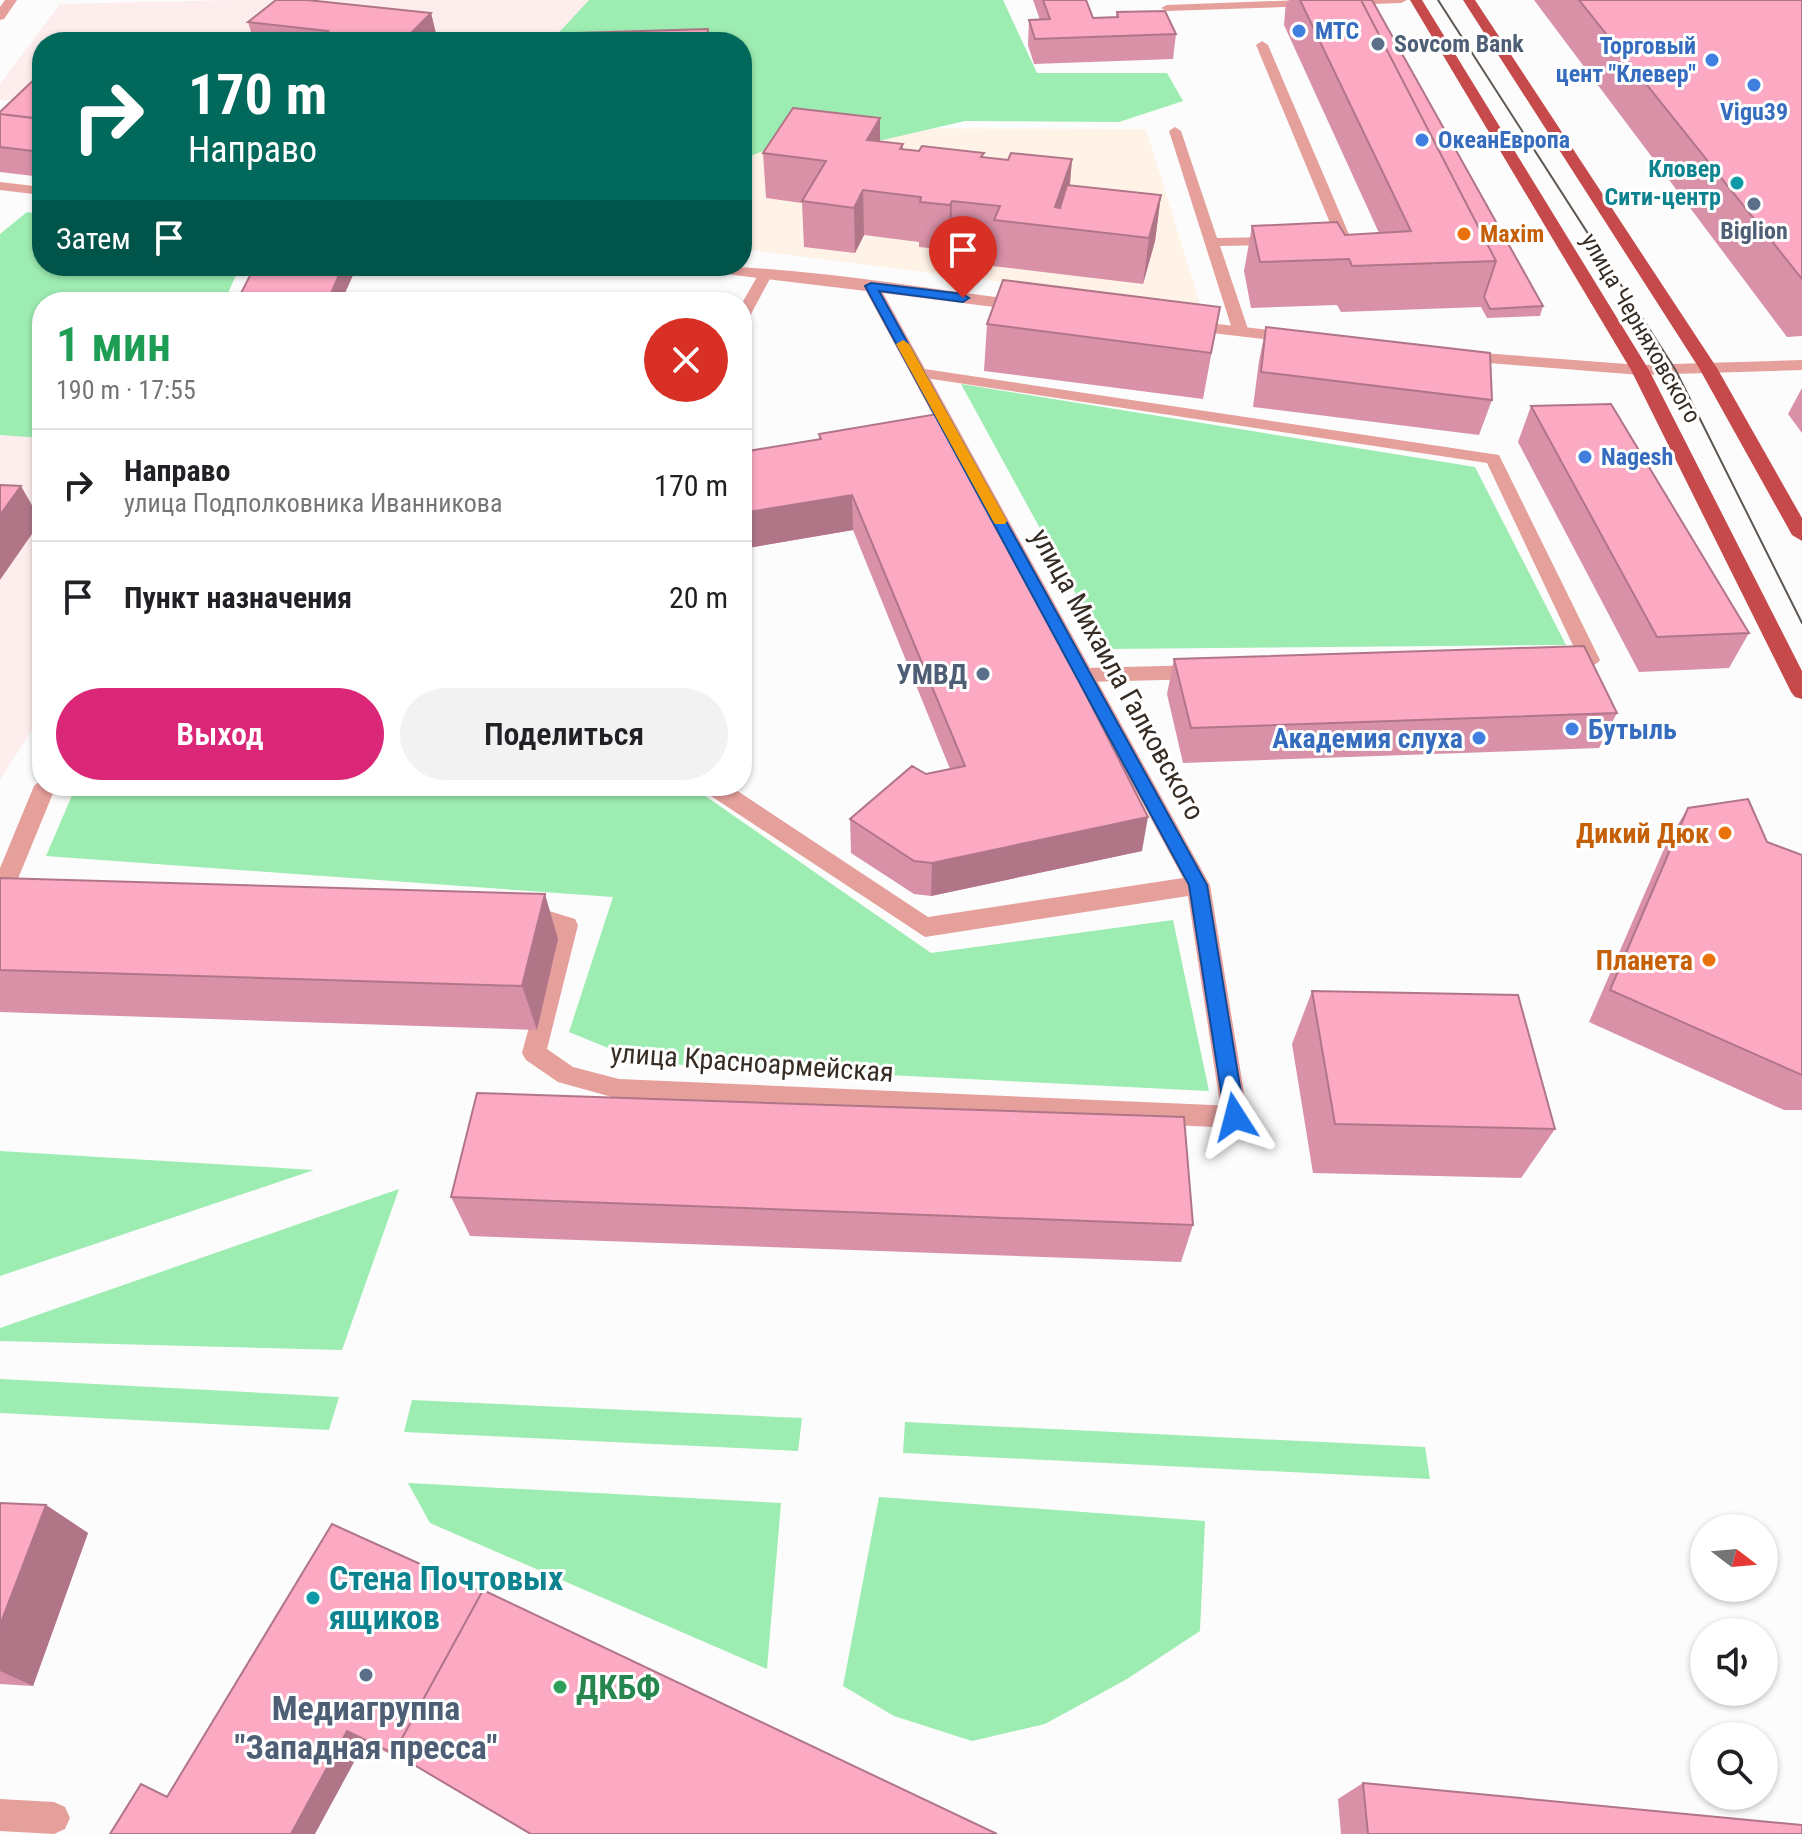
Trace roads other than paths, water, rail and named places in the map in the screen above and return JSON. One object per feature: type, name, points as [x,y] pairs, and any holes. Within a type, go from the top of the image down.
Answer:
[{"type":"main road","name":"улица Черняховского","points":[[1416,0],[1640,370],[1802,692]]},
{"type":"main road","name":"улица Черняховского","points":[[1469,0],[1708,368],[1802,535]]},
{"type":"street","points":[[0,16],[11,0]]},
{"type":"street","points":[[0,186],[32,190]]},
{"type":"street","points":[[752,271],[1040,308]]},
{"type":"street","name":"улица Михаила Галковского","points":[[871,286],[1198,885],[1235,1117]]},
{"type":"street","points":[[1164,323],[1318,341]]},
{"type":"street","points":[[1440,354],[1640,370],[1802,365]]},
{"type":"street","points":[[7,880],[41,796]]},
{"type":"street","points":[[728,796],[925,927],[1198,885]]},
{"type":"lane","points":[[1167,8],[1229,3],[1401,0]]},
{"type":"lane","points":[[1211,242],[1344,239],[1262,45]]},
{"type":"lane","points":[[1175,131],[1241,332]]},
{"type":"lane","points":[[752,298],[766,273]]},
{"type":"lane","points":[[918,373],[1493,459],[1590,660],[1558,661]]},
{"type":"lane","points":[[1085,675],[1227,671]]},
{"type":"lane","points":[[7,880],[39,882]]},
{"type":"lane","name":"улица Красноармейская","points":[[496,911],[528,913],[567,925],[534,1053],[566,1075],[619,1089],[1235,1117]]},
{"type":"lane","points":[[0,1815],[54,1818]]},
{"type":"tram line","points":[[1438,0],[1675,369],[1802,623]]},
{"type":"place","name":"МТС","points":[[1299,31]]},
{"type":"place","name":"Sovcom Bank","points":[[1378,44]]},
{"type":"place","name":"Торговый цент \"Клевер\"","points":[[1712,60]]},
{"type":"place","name":"Vigu39","points":[[1754,85]]},
{"type":"place","name":"ОкеанЕвропа","points":[[1422,140]]},
{"type":"place","name":"Кловер Сити-центр","points":[[1737,183]]},
{"type":"place","name":"Biglion","points":[[1754,204]]},
{"type":"place","name":"Maxim","points":[[1464,234]]},
{"type":"place","name":"Nagesh","points":[[1585,457]]},
{"type":"place","name":"УМВД","points":[[983,674]]},
{"type":"place","name":"Бутыль","points":[[1572,729]]},
{"type":"place","name":"Академия слуха","points":[[1479,738]]},
{"type":"place","name":"Дикий Дюк","points":[[1725,833]]},
{"type":"place","name":"Планета","points":[[1709,960]]},
{"type":"place","name":"Стена Почтовых ящиков","points":[[313,1598]]},
{"type":"place","name":"Медиагруппа \"Западная пресса\"","points":[[366,1675]]},
{"type":"place","name":"ДКБФ","points":[[560,1687]]}]
